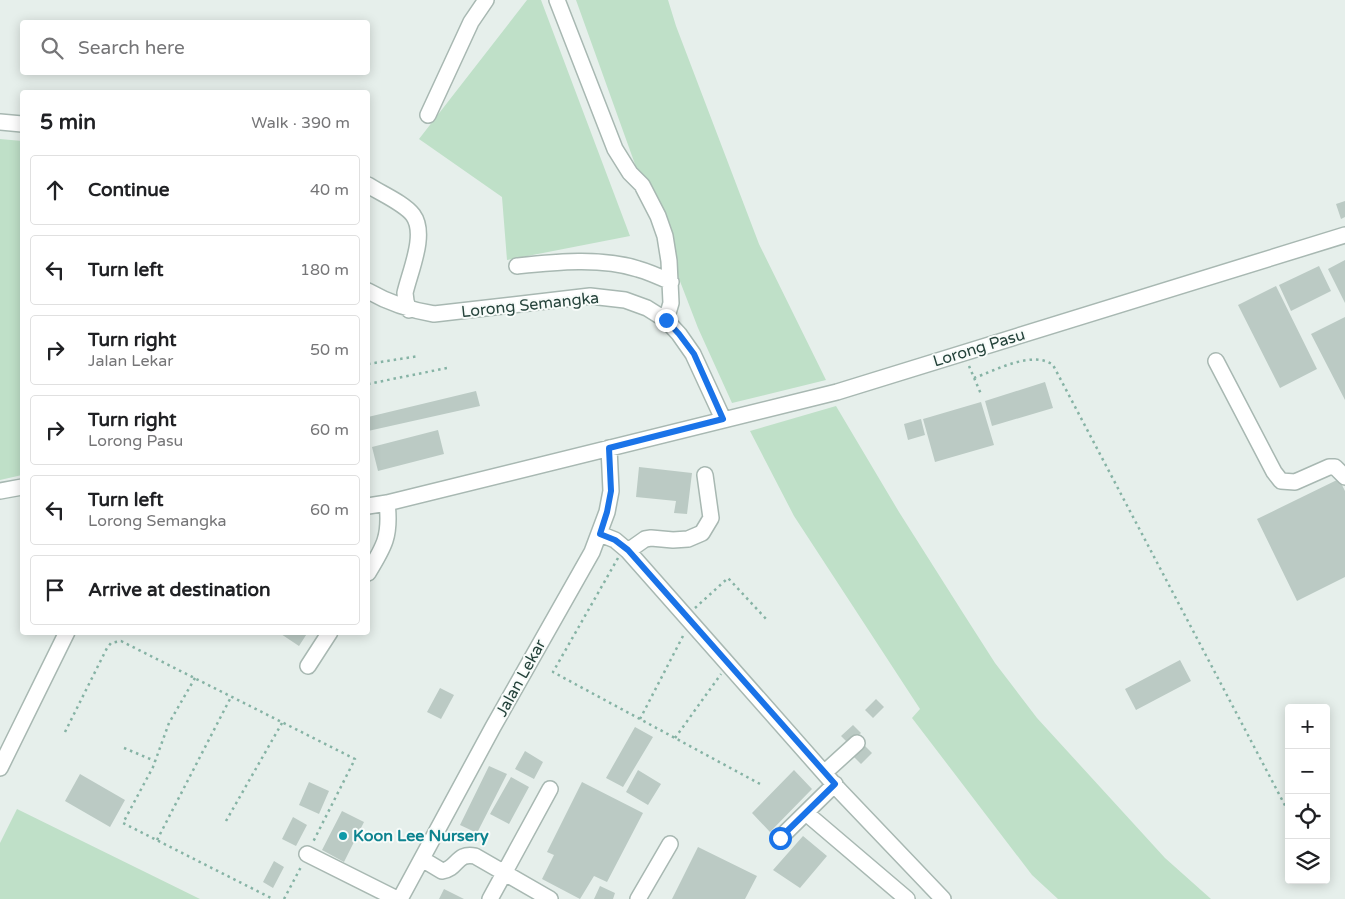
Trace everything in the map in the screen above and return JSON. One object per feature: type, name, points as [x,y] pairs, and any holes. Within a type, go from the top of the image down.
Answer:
[{"type":"street","points":[[428,115],[471,22],[486,0]]},
{"type":"street","points":[[557,0],[615,149],[630,173],[642,185],[658,216],[665,236],[670,261],[671,282],[671,303],[666,320]]},
{"type":"street","points":[[0,122],[20,124]]},
{"type":"street","points":[[370,186],[405,207],[413,215],[418,227],[417,245],[405,293],[409,310]]},
{"type":"street","name":"Lorong Pasu","points":[[609,448],[837,392],[1345,235]]},
{"type":"street","points":[[517,266],[555,262],[611,264],[637,268],[671,282]]},
{"type":"street","name":"Lorong Semangka","points":[[370,292],[409,310],[434,314],[590,296],[625,300],[647,308],[666,320],[679,334],[694,354],[723,419]]},
{"type":"street","points":[[1216,361],[1274,472],[1281,481],[1295,482],[1330,467],[1335,467],[1345,477]]},
{"type":"street","points":[[370,506],[609,448]]},
{"type":"street","name":"Jalan Lekar","points":[[399,899],[592,552],[607,512],[611,491],[609,448]]},
{"type":"street","points":[[628,550],[646,539],[688,539],[702,533],[711,518],[705,475]]},
{"type":"street","points":[[0,491],[20,487]]},
{"type":"street","points":[[370,569],[386,539],[388,524],[387,503]]},
{"type":"street","points":[[600,534],[615,540],[628,550],[824,773],[943,899]]},
{"type":"street","points":[[0,768],[66,635]]},
{"type":"street","points":[[308,666],[328,635]]},
{"type":"street","points":[[824,773],[857,743]]},
{"type":"street","points":[[780,838],[835,784]]},
{"type":"street","points":[[490,899],[550,789]]},
{"type":"street","points":[[806,813],[907,899]]},
{"type":"street","points":[[638,899],[670,844]]},
{"type":"street","points":[[307,854],[399,899]]},
{"type":"street","points":[[422,859],[436,869],[445,871],[451,869],[462,857],[472,855],[550,899]]},
{"type":"path","points":[[963,352],[981,394]]},
{"type":"path","points":[[370,364],[419,356]]},
{"type":"path","points":[[974,378],[1028,359],[1040,358],[1047,360],[1053,365],[1285,805]]},
{"type":"path","points":[[370,384],[447,368]]},
{"type":"path","points":[[628,550],[618,557],[553,672],[760,784]]},
{"type":"path","points":[[640,719],[689,618],[728,578],[768,622]]},
{"type":"path","points":[[65,732],[107,648],[111,643],[122,641],[355,760],[284,899]]},
{"type":"path","points":[[675,738],[729,664]]},
{"type":"path","points":[[195,678],[169,723],[155,761],[123,823],[273,899]]},
{"type":"path","points":[[157,840],[231,697]]},
{"type":"path","points":[[226,821],[282,723]]},
{"type":"path","points":[[124,748],[155,761]]},
{"type":"green space","points":[[527,0],[541,0],[630,236],[507,260],[502,197],[419,139]]},
{"type":"green space","points":[[576,0],[668,0],[676,26],[759,244],[826,380],[732,403],[698,328],[636,167]]},
{"type":"green space","points":[[0,139],[20,141],[20,475],[0,480]]},
{"type":"green space","points":[[836,406],[899,512],[995,663],[1037,718],[1165,858],[1211,899],[1058,899],[1032,875],[912,718],[920,709],[794,516],[750,431]]},
{"type":"green space","points":[[17,809],[200,899],[0,899],[0,843]]},
{"type":"building","points":[[1345,201],[1345,217],[1341,219],[1336,204]]},
{"type":"building","points":[[1345,260],[1345,303],[1328,269]]},
{"type":"building","points":[[1319,266],[1331,291],[1291,311],[1279,285]]},
{"type":"building","points":[[1276,286],[1317,369],[1280,388],[1238,305]]},
{"type":"building","points":[[1345,317],[1345,400],[1311,334]]},
{"type":"building","points":[[1045,382],[1053,408],[992,426],[985,401]]},
{"type":"building","points":[[476,391],[480,406],[370,431],[370,417]]},
{"type":"building","points":[[981,402],[994,445],[935,462],[923,419]]},
{"type":"building","points":[[921,419],[925,435],[908,440],[904,424]]},
{"type":"building","points":[[438,430],[444,454],[378,471],[372,447]]},
{"type":"building","points":[[639,467],[692,473],[687,514],[674,513],[676,501],[636,497]]},
{"type":"building","points":[[1339,479],[1345,491],[1345,577],[1297,601],[1257,519]]},
{"type":"building","points":[[282,635],[306,635],[299,646]]},
{"type":"building","points":[[1180,660],[1191,681],[1136,710],[1125,689]]},
{"type":"building","points":[[440,688],[454,695],[441,719],[427,712]]},
{"type":"building","points":[[876,699],[884,707],[873,718],[865,710]]},
{"type":"building","points":[[853,725],[861,733],[849,744],[841,736]]},
{"type":"building","points":[[635,727],[653,737],[623,787],[606,778]]},
{"type":"building","points":[[864,745],[872,753],[861,764],[853,756]]},
{"type":"building","points":[[525,751],[543,762],[534,779],[515,769]]},
{"type":"building","points":[[489,766],[507,774],[477,833],[460,825]]},
{"type":"building","points":[[638,770],[661,784],[648,805],[626,792]]},
{"type":"building","points":[[794,770],[812,789],[770,832],[752,813]]},
{"type":"building","points":[[80,774],[125,800],[110,827],[65,801]]},
{"type":"building","points":[[511,777],[529,787],[509,824],[490,814]]},
{"type":"building","points":[[309,782],[329,791],[319,814],[299,805]]},
{"type":"building","points":[[582,782],[643,813],[607,882],[594,876],[580,899],[542,879],[554,855],[547,852]]},
{"type":"building","name":"Koon Lee Nursery","points":[[342,811],[364,822],[344,862],[322,850]]},
{"type":"building","points":[[293,817],[307,825],[296,846],[282,839]]},
{"type":"building","points":[[803,836],[827,856],[800,888],[773,870]]},
{"type":"building","points":[[698,847],[757,876],[745,899],[672,899]]},
{"type":"building","points":[[274,861],[284,867],[273,888],[263,882]]},
{"type":"building","points":[[600,886],[615,893],[613,899],[594,899]]},
{"type":"building","points":[[444,889],[464,899],[439,899]]},
{"type":"place","name":"Koon Lee Nursery","points":[[343,836]]},
{"type":"route","points":[[666,320],[694,354],[723,419],[609,448],[611,491],[600,534],[615,540],[628,550],[835,784],[780,838]]}]
